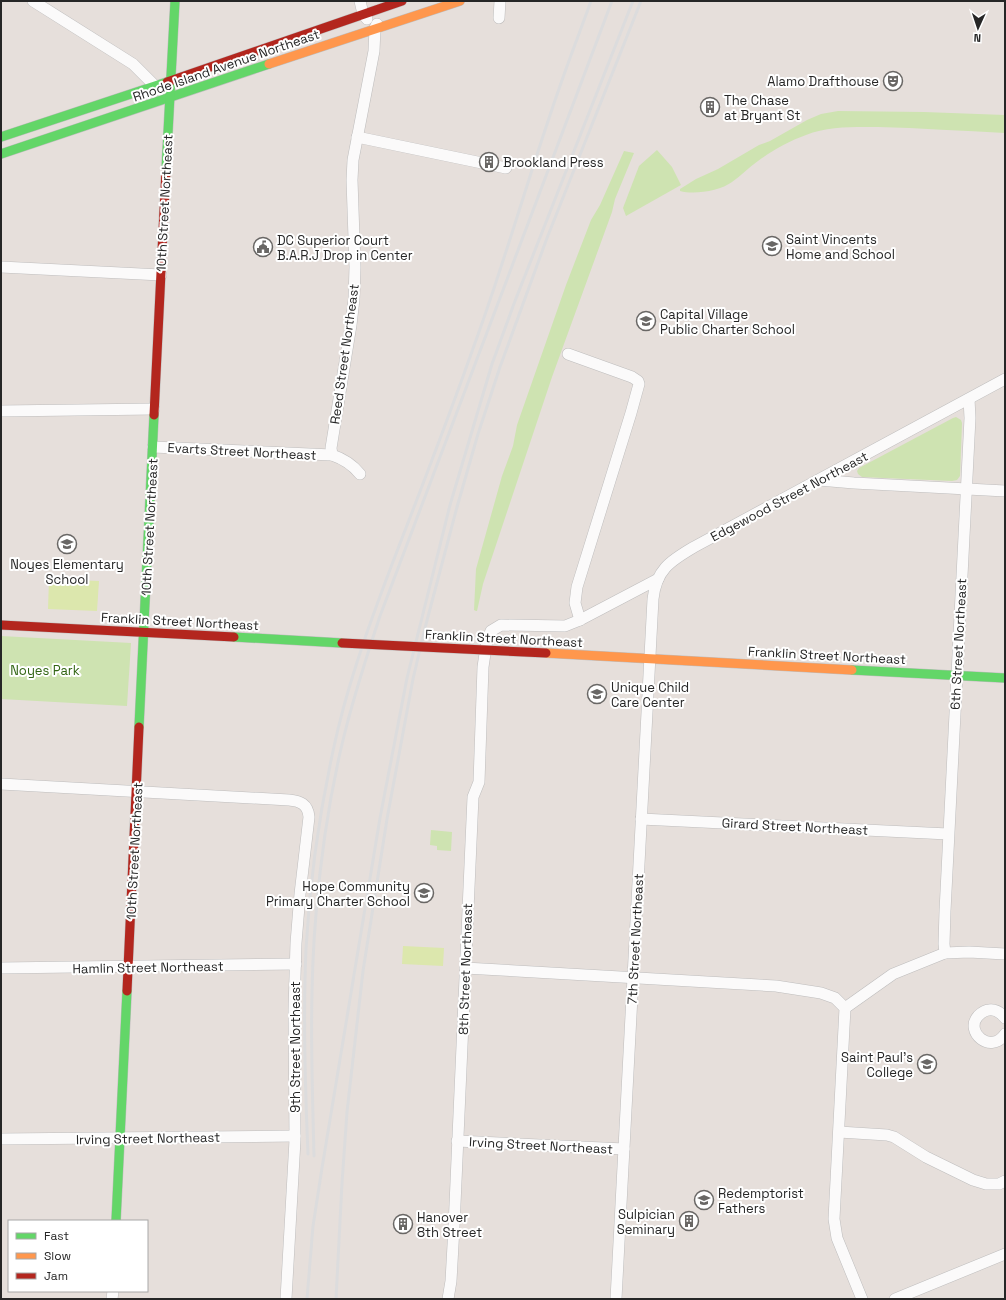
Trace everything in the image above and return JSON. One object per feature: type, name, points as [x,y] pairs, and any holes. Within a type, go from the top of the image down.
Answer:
[{"type":"street","points":[[33,1],[133,64],[154,87],[169,98]]},
{"type":"street","name":"10th Street Northeast","points":[[116,1220],[169,98],[175,1]]},
{"type":"street","points":[[360,1],[363,14],[375,28],[384,4]]},
{"type":"street","name":"Rhode Island Avenue Northeast","points":[[1,137],[154,87],[363,14],[384,4],[402,1]]},
{"type":"street","name":"Rhode Island Avenue Northeast","points":[[1,154],[375,28],[460,1]]},
{"type":"street","points":[[499,18],[500,1]]},
{"type":"street","name":"Reed Street Northeast","points":[[332,455],[331,448],[354,299],[355,268],[352,175],[353,160],[374,51],[375,28]]},
{"type":"street","points":[[357,136],[506,168]]},
{"type":"street","points":[[1,267],[161,275]]},
{"type":"street","points":[[568,354],[635,379],[639,384],[577,587],[575,603],[580,620]]},
{"type":"street","name":"Edgewood Street Northeast","points":[[487,640],[491,631],[501,625],[560,627],[580,620],[658,579],[666,566],[674,559],[1005,379]]},
{"type":"street","name":"6th Street Northeast","points":[[945,953],[944,944],[948,834],[970,418],[969,399]]},
{"type":"street","points":[[1,411],[154,409]]},
{"type":"street","name":"Evarts Street Northeast","points":[[153,447],[332,455]]},
{"type":"street","points":[[332,455],[345,460],[360,474]]},
{"type":"street","points":[[819,480],[966,490],[1005,491]]},
{"type":"street","name":"7th Street Northeast","points":[[616,1299],[653,599],[658,579]]},
{"type":"street","name":"Franklin Street Northeast","points":[[1,625],[650,658],[1005,678]]},
{"type":"street","name":"8th Street Northeast","points":[[448,1299],[451,1281],[473,797],[479,782],[483,667],[487,640]]},
{"type":"street","points":[[1,784],[136,791]]},
{"type":"street","name":"9th Street Northeast","points":[[136,791],[298,801],[304,804],[310,817],[300,894],[296,964],[294,1043],[295,1136],[286,1299]]},
{"type":"street","name":"Girard Street Northeast","points":[[641,818],[948,834]]},
{"type":"street","points":[[845,1008],[893,974],[945,953],[969,952],[1005,954]]},
{"type":"street","name":"Hamlin Street Northeast","points":[[1,968],[296,964]]},
{"type":"street","points":[[465,968],[776,986],[821,993],[835,998],[845,1008],[834,1219],[837,1238],[862,1299]]},
{"type":"street","points":[[1003,1012],[988,1010],[979,1015],[976,1019],[974,1030],[980,1039],[990,1042],[1000,1039],[1005,1034]]},
{"type":"street","points":[[839,1132],[887,1135],[894,1137],[926,1157],[973,1180],[986,1184],[999,1184],[1005,1181]]},
{"type":"street","name":"Irving Street Northeast","points":[[1,1140],[295,1136]]},
{"type":"street","name":"Irving Street Northeast","points":[[457,1141],[624,1149]]},
{"type":"street","points":[[894,1299],[1005,1254]]},
{"type":"green space","points":[[838,111],[1005,115],[1005,133],[878,127],[823,130],[800,137],[781,146],[755,163],[732,182],[721,188],[692,193],[680,191],[680,189],[696,179],[718,169],[759,145],[770,141],[807,120],[821,114]]},
{"type":"green space","points":[[657,150],[672,167],[681,185],[626,216],[623,208],[639,166]]},
{"type":"green space","points":[[624,151],[634,153],[615,199],[612,212],[552,377],[483,584],[476,611],[474,610],[476,569],[502,476],[513,446],[517,425],[566,285],[591,220],[600,205]]},
{"type":"green space","points":[[956,417],[961,420],[962,423],[960,476],[957,480],[862,477],[858,474],[857,471],[859,468]]},
{"type":"green space","points":[[49,579],[99,581],[97,611],[48,609]]},
{"type":"green space","name":"Noyes Park","points":[[1,636],[131,643],[127,706],[1,699]]},
{"type":"green space","points":[[431,830],[452,832],[451,851],[437,850],[437,846],[430,845]]},
{"type":"green space","points":[[403,946],[444,948],[443,966],[402,964]]},
{"type":"railway","points":[[308,1154],[305,1077],[306,949],[313,866],[326,783],[338,729],[366,637],[475,343],[549,118],[591,1]]},
{"type":"railway","points":[[314,1156],[312,974],[316,914],[327,823],[345,732],[361,674],[380,616],[612,1]]},
{"type":"railway","points":[[307,1299],[313,1226],[380,818],[407,678],[450,505],[492,364],[515,301],[633,1]]},
{"type":"railway","points":[[336,1299],[347,1112],[363,971],[387,819],[413,679],[457,507],[478,434],[500,367],[547,238],[641,1]]},
{"type":"traffic: fast","points":[[166,170],[175,1]]},
{"type":"traffic: fast","points":[[1,154],[269,64]]},
{"type":"traffic: fast","points":[[1,137],[167,82]]},
{"type":"traffic: fast","points":[[139,727],[154,415]]},
{"type":"traffic: fast","points":[[234,637],[342,643]]},
{"type":"traffic: fast","points":[[852,670],[1005,678]]},
{"type":"traffic: fast","points":[[116,1220],[127,991]]},
{"type":"traffic: slow","points":[[269,64],[460,1]]},
{"type":"traffic: slow","points":[[546,653],[852,670]]},
{"type":"traffic: jam","points":[[167,82],[402,1]]},
{"type":"traffic: jam","points":[[154,415],[166,170]]},
{"type":"traffic: jam","points":[[1,625],[234,637]]},
{"type":"traffic: jam","points":[[342,643],[546,653]]},
{"type":"traffic: jam","points":[[127,991],[139,727]]},
{"type":"place","name":"Alamo Drafthouse","points":[[893,81]]},
{"type":"place","name":"The Chase at Bryant St","points":[[710,107]]},
{"type":"place","name":"Brookland Press","points":[[489,162]]},
{"type":"place","name":"Saint Vincents Home and School","points":[[772,246]]},
{"type":"place","name":"DC Superior Court B.A.R.J Drop in Center","points":[[263,247]]},
{"type":"place","name":"Capital Village Public Charter School","points":[[646,321]]},
{"type":"place","name":"Noyes Elementary School","points":[[67,544]]},
{"type":"place","name":"Unique Child Care Center","points":[[597,694]]},
{"type":"place","name":"Hope Community Primary Charter School","points":[[424,893]]},
{"type":"place","name":"Saint Paul's College","points":[[927,1064]]},
{"type":"place","name":"Redemptorist Fathers","points":[[704,1200]]},
{"type":"place","name":"Sulpician Seminary","points":[[689,1221]]},
{"type":"place","name":"Hanover 8th Street","points":[[403,1224]]}]
